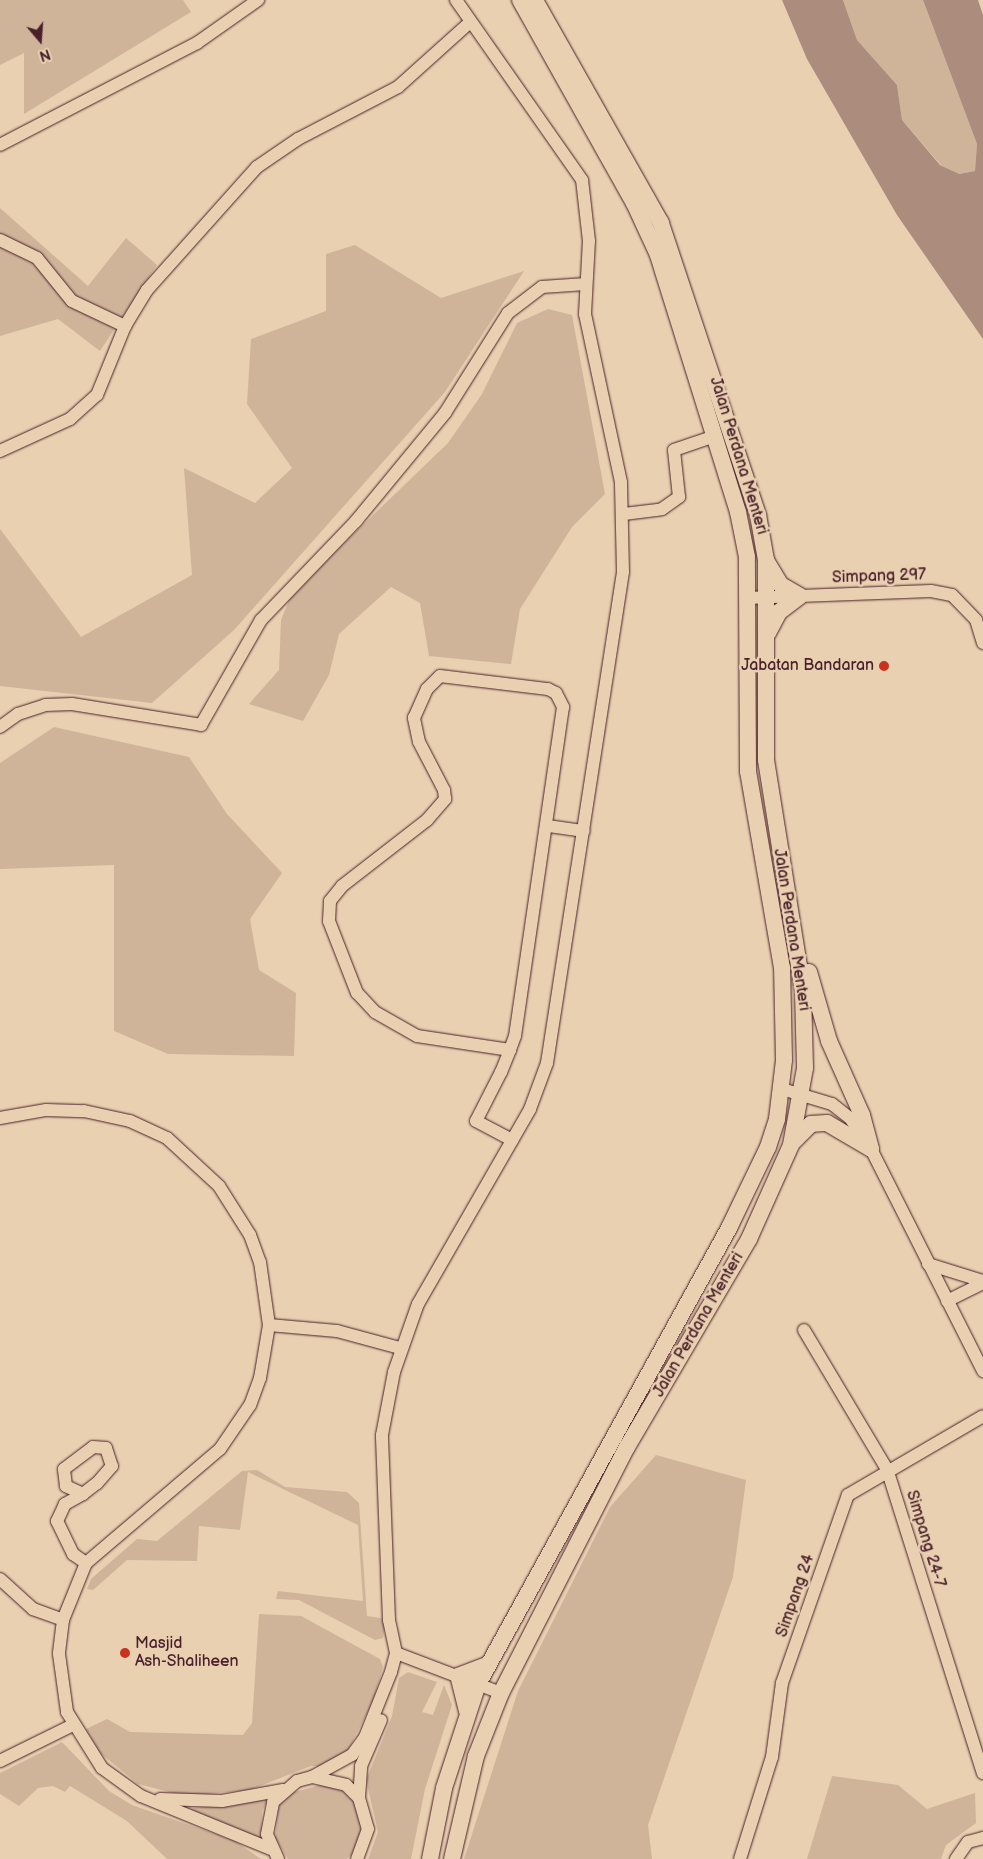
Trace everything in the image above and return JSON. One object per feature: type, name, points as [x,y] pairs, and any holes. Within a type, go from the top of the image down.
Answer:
[{"type":"main road","name":"Jalan Perdana Menteri","points":[[430,1859],[444,1788],[478,1684],[710,1265],[768,1147],[782,1089],[782,974],[748,772],[747,598],[743,532],[715,436],[647,231],[520,0]]},
{"type":"main road","name":"Jalan Perdana Menteri","points":[[452,1859],[476,1756],[501,1693],[627,1447],[749,1239],[791,1145],[802,1093],[806,1023],[792,920],[768,781],[766,560],[758,515],[661,223],[535,0]]},
{"type":"main road","points":[[766,560],[781,585],[800,596],[779,612],[766,636]]},
{"type":"main road","points":[[792,920],[829,1041],[862,1115],[871,1149]]},
{"type":"main road","points":[[791,1145],[811,1124],[827,1123],[871,1149]]},
{"type":"main road","points":[[467,1719],[465,1692],[458,1676],[490,1663]]},
{"type":"street","points":[[0,145],[197,43],[258,0]]},
{"type":"street","points":[[357,1859],[368,1829],[359,1798],[361,1766],[385,1708],[396,1653],[390,1620],[382,1435],[400,1348],[418,1304],[512,1140],[547,1063],[618,611],[624,514],[616,446],[589,339],[586,284],[588,216],[582,180],[468,24],[456,0]]},
{"type":"street","points":[[0,451],[83,409],[97,394],[125,326],[147,290],[257,168],[298,139],[392,91],[468,24]]},
{"type":"street","points":[[0,240],[37,258],[72,301],[125,326]]},
{"type":"street","points":[[0,727],[18,714],[45,705],[72,704],[201,725],[261,620],[356,521],[445,413],[516,303],[542,287],[586,284]]},
{"type":"street","points":[[624,514],[662,509],[679,498],[674,450],[715,436]]},
{"type":"street","name":"Simpang 297","points":[[747,598],[952,594],[976,620],[983,643]]},
{"type":"street","points":[[510,1050],[417,1036],[375,1012],[357,993],[329,921],[330,901],[427,820],[444,799],[444,790],[419,742],[414,718],[427,690],[440,676],[556,692],[563,708],[548,826],[510,1050],[476,1121],[512,1140]]},
{"type":"street","points":[[548,826],[584,831]]},
{"type":"street","points":[[782,1089],[802,1093],[832,1104],[850,1118],[871,1149],[983,1371]]},
{"type":"street","points":[[0,1118],[46,1110],[84,1111],[130,1121],[167,1138],[219,1186],[246,1227],[265,1281],[269,1325],[260,1378],[237,1430],[184,1483],[86,1563],[63,1620],[60,1682],[73,1725],[102,1768],[141,1796],[275,1854]]},
{"type":"street","points":[[928,1264],[983,1282]]},
{"type":"street","points":[[947,1301],[983,1282]]},
{"type":"street","points":[[269,1325],[337,1331],[400,1348]]},
{"type":"street","name":"Simpang 24-7","points":[[804,1330],[887,1469],[983,1773]]},
{"type":"street","name":"Simpang 24","points":[[740,1859],[772,1757],[782,1683],[848,1495],[887,1469],[983,1416]]},
{"type":"street","points":[[83,1494],[65,1504],[57,1521],[73,1554],[86,1563]]},
{"type":"street","points":[[0,1579],[33,1609],[63,1620]]},
{"type":"street","points":[[396,1653],[501,1693]]},
{"type":"street","points":[[141,1796],[197,1803],[283,1790],[312,1777],[352,1755],[365,1737],[391,1672]]},
{"type":"street","points":[[0,1761],[73,1725]]},
{"type":"street","points":[[312,1777],[346,1785],[359,1798]]},
{"type":"street","points":[[275,1854],[267,1817],[283,1790]]},
{"type":"street","points":[[956,1859],[968,1842],[983,1838]]},
{"type":"shaded area","points":[[0,0],[183,0],[191,12],[24,114],[24,53],[0,65]]},
{"type":"shaded area","points":[[782,0],[843,0],[857,40],[897,85],[902,120],[940,165],[959,174],[975,171],[977,144],[923,0],[978,0],[983,15],[983,339],[897,215],[807,59]]},
{"type":"shaded area","points":[[843,0],[923,0],[977,144],[975,171],[958,174],[941,165],[902,120],[897,85],[857,40]]},
{"type":"shaded area","points":[[0,208],[88,286],[126,238],[157,265],[100,351],[58,319],[0,336]]},
{"type":"shaded area","points":[[355,245],[441,298],[524,271],[445,392],[234,630],[152,703],[0,686],[0,529],[81,637],[192,575],[184,468],[255,503],[292,468],[247,404],[251,339],[326,311],[326,254]]},
{"type":"shaded area","points":[[548,309],[572,315],[605,494],[572,527],[520,609],[511,664],[429,656],[420,603],[391,587],[339,634],[329,675],[303,721],[249,704],[279,670],[281,620],[292,593],[448,443],[482,394],[517,323]]},
{"type":"shaded area","points":[[54,727],[189,757],[227,814],[282,873],[250,919],[259,970],[296,993],[294,1056],[168,1054],[114,1031],[114,865],[0,869],[0,763]]},
{"type":"shaded area","points":[[656,1455],[746,1480],[733,1577],[648,1825],[652,1859],[464,1859],[518,1691],[610,1507]]},
{"type":"shaded area","points":[[257,1470],[285,1487],[347,1492],[359,1503],[367,1616],[386,1619],[383,1638],[375,1640],[299,1600],[276,1599],[278,1591],[363,1601],[358,1525],[248,1472],[240,1530],[199,1526],[197,1561],[127,1560],[93,1590],[87,1589],[91,1579],[137,1539],[157,1541],[242,1471]]},
{"type":"shaded area","points":[[259,1614],[301,1616],[380,1659],[383,1667],[373,1702],[347,1752],[323,1766],[311,1766],[250,1790],[185,1796],[138,1784],[100,1753],[86,1729],[107,1719],[130,1732],[243,1735],[252,1723]]},
{"type":"shaded area","points":[[408,1672],[437,1682],[422,1712],[433,1715],[444,1685],[452,1705],[425,1789],[411,1859],[368,1859],[378,1832],[366,1780],[392,1716],[399,1678]]},
{"type":"shaded area","points":[[62,1742],[109,1791],[132,1805],[235,1841],[261,1859],[167,1859],[127,1821],[70,1786],[65,1792],[53,1786],[38,1788],[19,1806],[0,1794],[0,1773]]},
{"type":"shaded area","points":[[832,1776],[898,1785],[927,1809],[975,1793],[976,1823],[946,1845],[941,1859],[807,1859]]},
{"type":"shaded area","points":[[324,1784],[340,1789],[353,1801],[361,1817],[361,1835],[354,1852],[347,1859],[288,1859],[275,1838],[279,1806],[291,1793]]},
{"type":"shaded area","points":[[269,1797],[262,1811],[261,1841],[189,1809]]},
{"type":"place","name":"Jabatan Bandaran","points":[[884,666]]},
{"type":"place","name":"Masjid Ash-Shaliheen","points":[[125,1653]]}]
